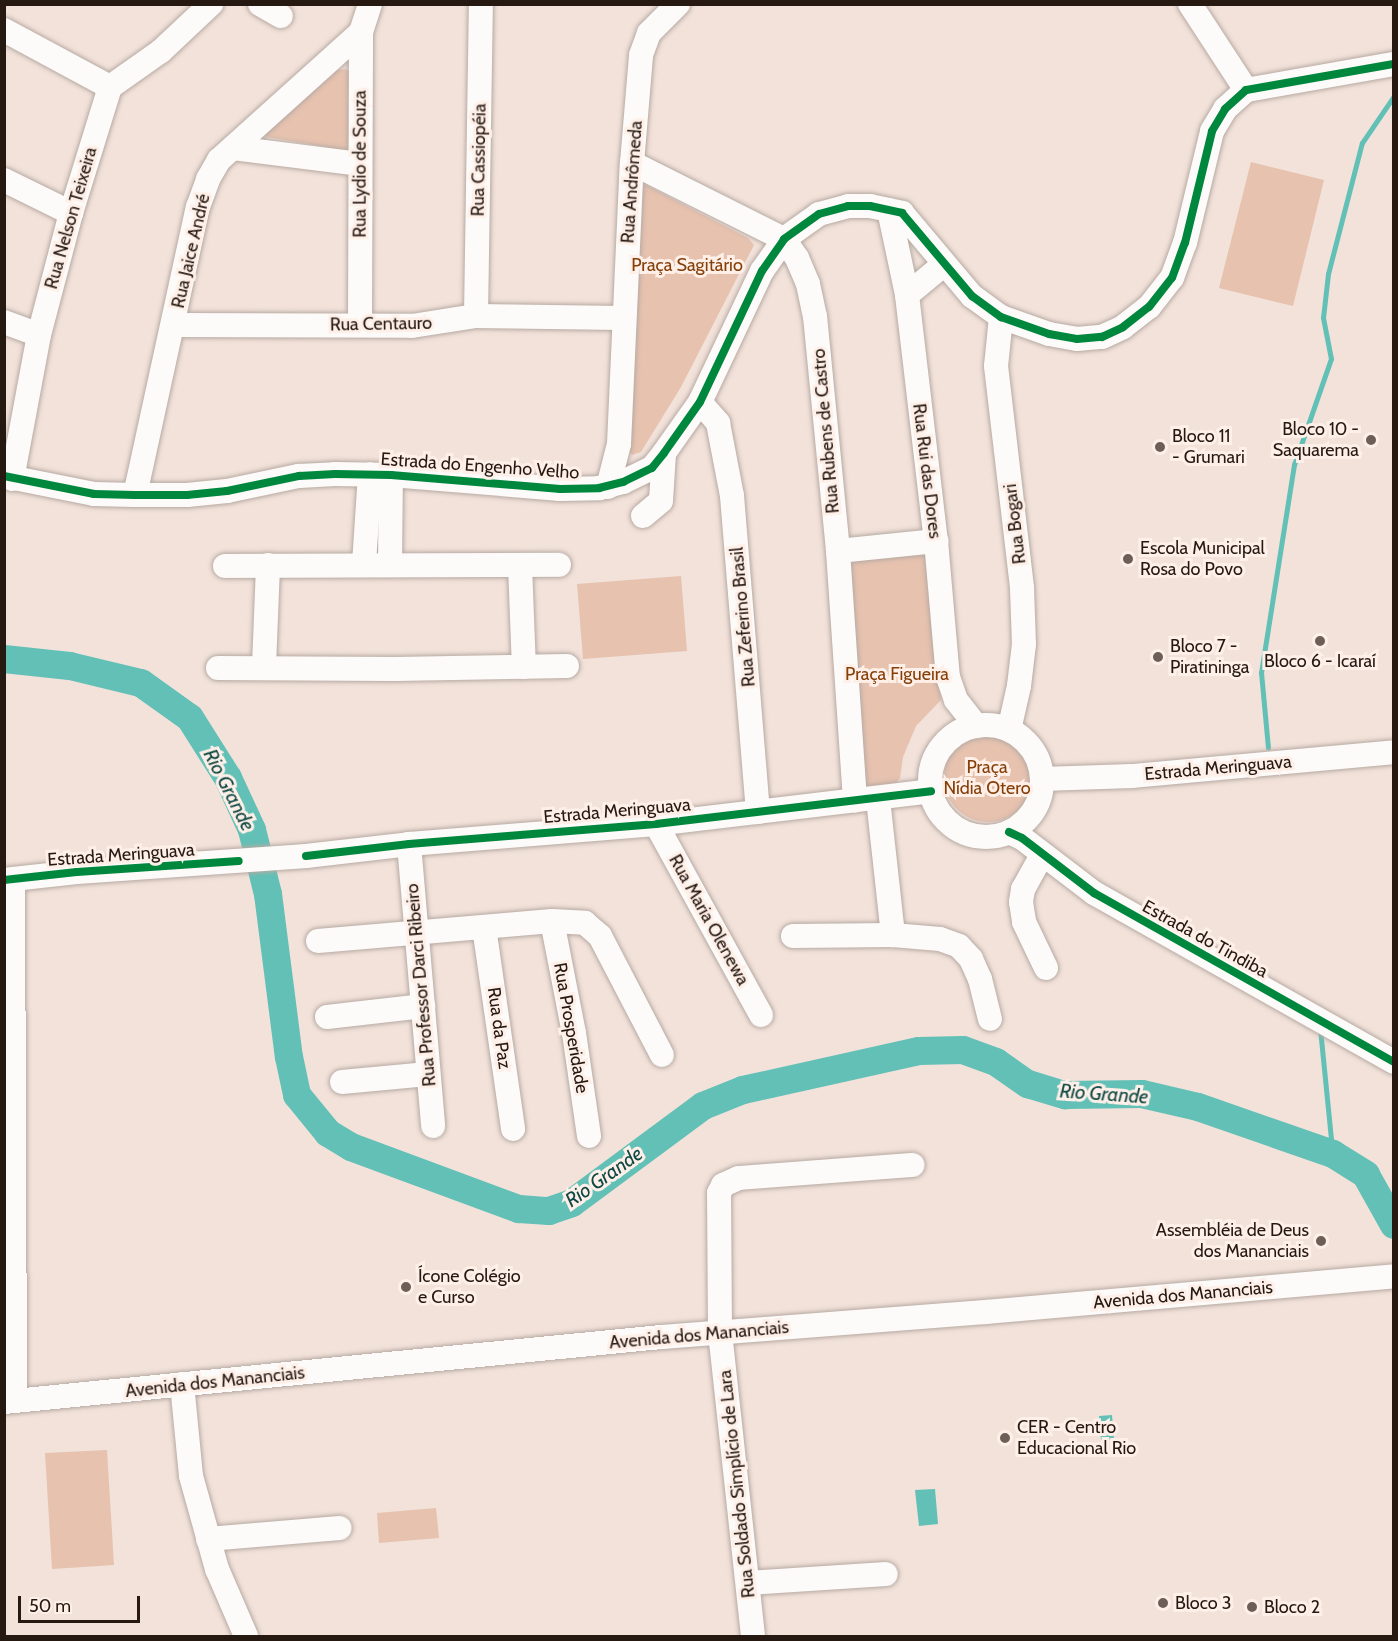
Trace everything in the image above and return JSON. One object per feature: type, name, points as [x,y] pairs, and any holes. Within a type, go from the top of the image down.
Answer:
[{"type":"street","points":[[4,30],[110,87],[160,51],[211,4]]},
{"type":"street","points":[[260,4],[281,16]]},
{"type":"street","name":"Rua Cassiopéia","points":[[476,315],[482,4]]},
{"type":"street","name":"Rua Andrômeda","points":[[608,486],[618,444],[632,163],[641,55],[650,33],[678,4]]},
{"type":"street","points":[[1190,4],[1246,90],[1394,64]]},
{"type":"street","name":"Rua Lydio de Souza","points":[[360,325],[361,33],[370,5]]},
{"type":"street","name":"Rua Jaice André","points":[[135,495],[198,207],[208,179],[219,160],[361,33]]},
{"type":"street","name":"Rua Nelson Teixeira","points":[[8,478],[39,335],[71,213],[110,87]]},
{"type":"street","name":"Estrada do Engenho Velho","points":[[8,478],[94,494],[187,495],[227,491],[299,476],[381,475],[560,489],[608,486],[636,478],[652,468],[700,402],[762,271],[784,239],[819,214],[848,206],[870,206],[902,213],[943,265],[972,296],[1001,317],[1049,334],[1077,339],[1106,335],[1124,327],[1149,307],[1172,278],[1185,243],[1212,130],[1225,109],[1246,90]]},
{"type":"street","points":[[233,148],[359,164]]},
{"type":"street","points":[[632,163],[784,239]]},
{"type":"street","points":[[4,180],[71,213]]},
{"type":"street","name":"Rua Rui das Dores","points":[[889,210],[907,294],[951,689],[956,700],[976,726]]},
{"type":"street","name":"Rua Rubens de Castro","points":[[784,239],[797,258],[808,284],[815,315],[838,551],[866,799],[893,935]]},
{"type":"street","points":[[907,294],[943,265]]},
{"type":"street","name":"Rua Centauro","points":[[174,325],[412,326],[476,315],[623,318]]},
{"type":"street","name":"Rua Bogari","points":[[1001,317],[996,366],[1022,588],[1024,644],[1019,686],[1010,730]]},
{"type":"street","points":[[4,322],[39,335]]},
{"type":"street","name":"Rua Zeferino Brasil","points":[[718,366],[718,423],[732,496],[758,812]]},
{"type":"street","name":"Rua Zeferino Brasil","points":[[700,402],[718,423]]},
{"type":"street","points":[[618,444],[636,478]]},
{"type":"street","points":[[643,516],[661,501],[664,453]]},
{"type":"street","points":[[364,564],[381,475]]},
{"type":"street","points":[[381,475],[390,564]]},
{"type":"street","points":[[838,551],[936,542]]},
{"type":"street","points":[[264,666],[268,565]]},
{"type":"street","points":[[520,565],[525,667]]},
{"type":"street","points":[[225,566],[559,565]]},
{"type":"street","points":[[218,668],[264,666],[395,669],[567,666]]},
{"type":"street","points":[[993,725],[1010,730],[1026,742],[1038,759],[1042,779],[1036,806],[1018,825],[989,837],[969,834],[951,825],[938,810],[931,791],[931,769],[940,749],[956,734],[976,726],[993,725]]},
{"type":"street","name":"Estrada Meringuava","points":[[1042,779],[1132,776],[1394,752]]},
{"type":"street","name":"Estrada Meringuava","points":[[9,880],[77,872],[306,856],[409,844],[656,824],[931,791]]},
{"type":"street","name":"Rua Maria Olenewa","points":[[656,824],[761,1015]]},
{"type":"street","name":"Estrada do Tindiba","points":[[1018,825],[1040,853],[1095,893],[1394,1062]]},
{"type":"street","name":"Rua Professor Darci Ribeiro","points":[[409,844],[433,1126]]},
{"type":"street","points":[[1040,853],[1023,889],[1021,902],[1024,922],[1046,968]]},
{"type":"street","points":[[9,880],[10,1401]]},
{"type":"street","points":[[318,941],[564,921],[585,923],[600,936],[662,1055]]},
{"type":"street","name":"Rua Prosperidade","points":[[564,921],[574,1033],[589,1136]]},
{"type":"street","name":"Rua da Paz","points":[[484,927],[513,1128]]},
{"type":"street","points":[[793,936],[893,935],[940,939],[958,946],[971,959],[980,979],[990,1019]]},
{"type":"street","points":[[327,1017],[423,1006]]},
{"type":"street","points":[[342,1082],[428,1074]]},
{"type":"street","name":"Rua Soldado Simplício de Lara","points":[[753,1636],[720,1332],[719,1193],[723,1185],[739,1178],[913,1165]]},
{"type":"street","name":"Avenida dos Mananciais","points":[[10,1401],[720,1332],[986,1312],[1394,1276]]},
{"type":"street","points":[[182,1384],[191,1476],[217,1569],[246,1636]]},
{"type":"street","points":[[208,1539],[340,1528]]},
{"type":"street","points":[[748,1582],[886,1574]]},
{"type":"green space","points":[[345,69],[356,74],[354,149],[344,150],[267,137],[263,132],[332,71]]},
{"type":"green space","points":[[1251,162],[1324,180],[1293,306],[1219,288]]},
{"type":"green space","name":"Praça Sagitário","points":[[646,185],[748,238],[754,245],[681,387],[641,452],[632,455],[628,449],[638,189]]},
{"type":"green space","name":"Praça Figueira","points":[[925,552],[930,566],[941,700],[916,726],[903,757],[900,778],[896,783],[867,786],[862,780],[849,561]]},
{"type":"green space","points":[[681,576],[687,651],[583,659],[577,584]]},
{"type":"green space","name":"Praça Nídia Otero","points":[[988,734],[1005,737],[1019,747],[1029,761],[1032,778],[1029,795],[1019,809],[1005,819],[988,822],[971,819],[957,809],[947,795],[944,778],[947,761],[957,747],[971,737]]},
{"type":"green space","points":[[107,1450],[114,1565],[52,1569],[45,1453]]},
{"type":"green space","points":[[436,1508],[439,1538],[379,1543],[377,1513]]},
{"type":"water","points":[[1112,1415],[1114,1439],[1101,1440],[1099,1416]]},
{"type":"water","points":[[935,1489],[938,1524],[919,1526],[915,1490]]},
{"type":"waterway","points":[[1268,748],[1261,673],[1294,465],[1331,359],[1323,318],[1328,274],[1362,143],[1394,96]]},
{"type":"waterway","name":"Rio Grande","points":[[4,659],[70,666],[141,683],[190,718],[228,778],[252,830],[268,894],[289,1057],[297,1095],[328,1133],[351,1147],[519,1209],[549,1211],[572,1203],[703,1106],[743,1090],[919,1051],[963,1050],[996,1062],[1028,1084],[1065,1095],[1142,1094],[1198,1107],[1333,1154],[1366,1175],[1394,1225]]},
{"type":"waterway","points":[[1321,1034],[1333,1154]]},
{"type":"cycle path","points":[[4,476],[94,494],[135,495],[187,495],[227,491],[299,476],[335,474],[391,475],[560,489],[599,488],[623,482],[652,468],[664,453],[700,402],[762,271],[784,239],[819,214],[848,206],[870,206],[902,213],[972,296],[1001,317],[1049,334],[1077,339],[1102,337],[1123,327],[1149,307],[1172,278],[1185,243],[1212,131],[1225,109],[1246,90],[1394,64]]},
{"type":"cycle path","points":[[306,856],[409,844],[656,824],[931,791]]},
{"type":"cycle path","points":[[1009,832],[1022,838],[1094,893],[1394,1062]]},
{"type":"cycle path","points":[[4,880],[77,872],[239,861]]},
{"type":"place","name":"Bloco 10 - Saquarema","points":[[1371,440]]},
{"type":"place","name":"Bloco 11 - Grumari","points":[[1160,447]]},
{"type":"place","name":"Escola Municipal Rosa do Povo","points":[[1128,559]]},
{"type":"place","name":"Bloco 6 - Icaraí","points":[[1320,641]]},
{"type":"place","name":"Bloco 7 - Piratininga","points":[[1158,657]]},
{"type":"place","name":"Assembléia de Deus dos Mananciais","points":[[1321,1241]]},
{"type":"place","name":"Ícone Colégio e Curso","points":[[406,1287]]},
{"type":"place","name":"CER - Centro Educacional Rio","points":[[1005,1438]]},
{"type":"place","name":"Bloco 3","points":[[1163,1603]]},
{"type":"place","name":"Bloco 2","points":[[1252,1607]]}]
